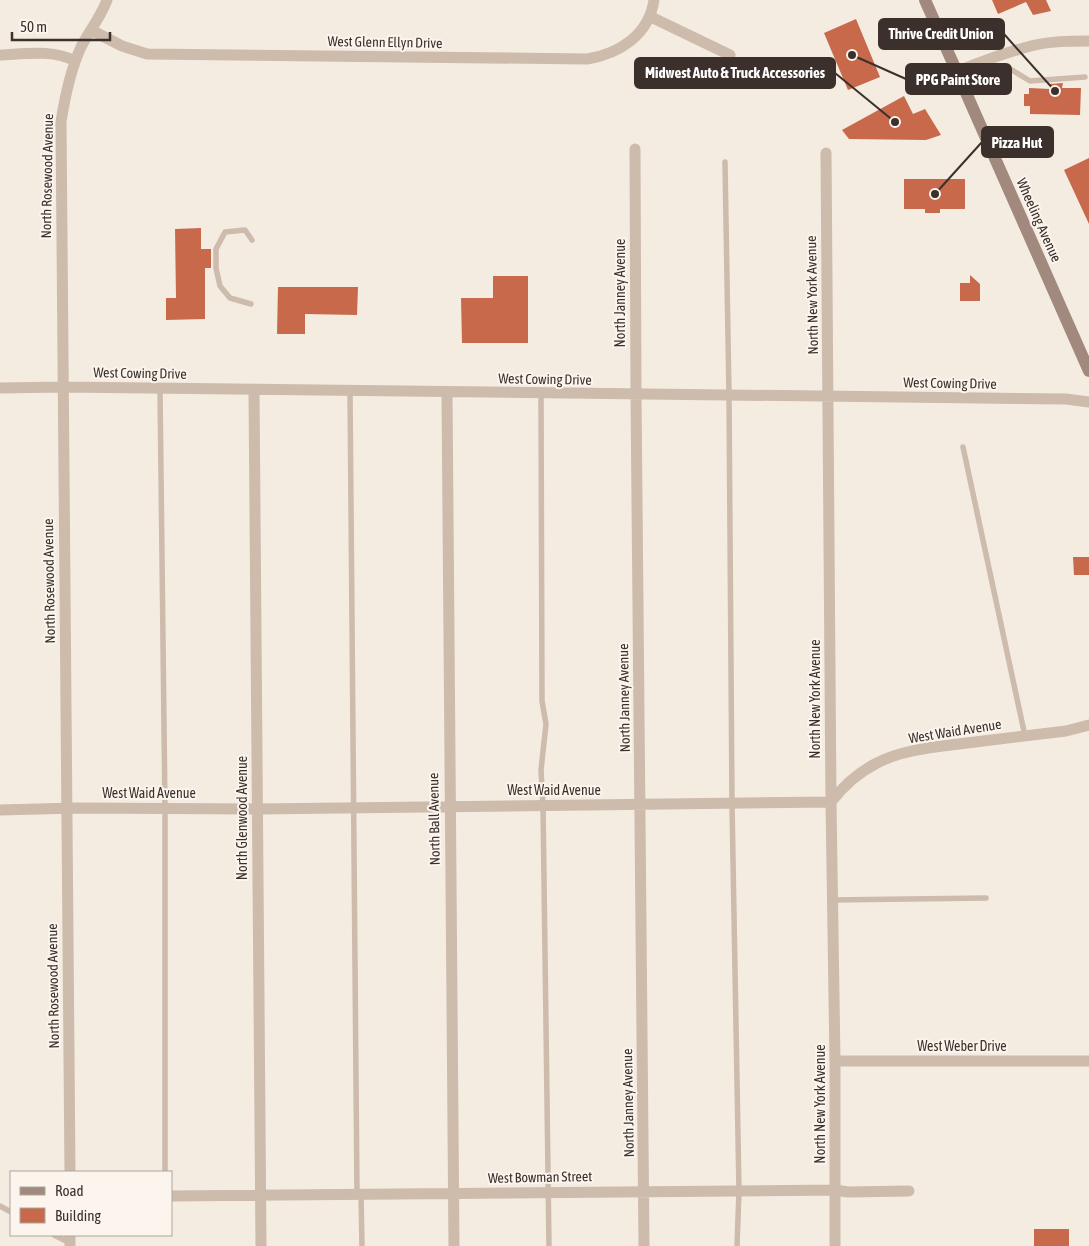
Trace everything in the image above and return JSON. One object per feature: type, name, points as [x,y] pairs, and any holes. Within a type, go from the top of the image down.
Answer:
[{"type":"main road","name":"Wheeling Avenue","points":[[926,0],[1089,371]]},
{"type":"street","name":"North Rosewood Avenue","points":[[70,1171],[60,122],[75,61],[107,0]]},
{"type":"street","points":[[654,0],[651,17],[730,55]]},
{"type":"street","name":"West Glenn Ellyn Drive","points":[[91,30],[122,46],[147,54],[573,60],[599,57],[619,49],[633,38],[651,17]]},
{"type":"street","points":[[958,71],[988,59],[1031,46],[1052,42],[1089,41]]},
{"type":"street","points":[[0,55],[51,54],[61,55],[75,61]]},
{"type":"street","name":"North Janney Avenue","points":[[635,149],[644,1246]]},
{"type":"street","name":"North New York Avenue","points":[[826,153],[835,1061],[835,1246]]},
{"type":"street","name":"West Cowing Drive","points":[[0,388],[160,388],[447,393],[1066,399],[1089,402]]},
{"type":"street","name":"North Glenwood Avenue","points":[[254,390],[261,1246]]},
{"type":"street","name":"North Ball Avenue","points":[[447,393],[454,1246]]},
{"type":"street","name":"West Waid Avenue","points":[[0,810],[831,802],[841,788],[852,778],[879,762],[910,752],[1066,731],[1089,725]]},
{"type":"street","name":"West Weber Drive","points":[[835,1061],[1089,1061]]},
{"type":"street","name":"West Bowman Street","points":[[172,1196],[644,1191],[908,1191]]},
{"type":"lane","points":[[1012,70],[1030,81],[1085,77]]},
{"type":"lane","points":[[725,162],[732,804],[739,1191],[737,1246]]},
{"type":"lane","points":[[251,304],[230,298],[220,286],[216,268],[216,249],[225,232],[245,230],[252,240]]},
{"type":"lane","points":[[160,388],[164,808],[164,1171]]},
{"type":"lane","points":[[350,391],[353,808],[359,1194],[362,1246]]},
{"type":"lane","points":[[541,394],[542,701],[546,724],[541,770],[549,1246]]},
{"type":"lane","points":[[963,447],[1025,736]]},
{"type":"lane","points":[[832,900],[986,898]]},
{"type":"lane","points":[[57,1236],[70,1241]]},
{"type":"building","points":[[992,0],[1046,0],[1051,11],[1033,15],[1026,2],[998,14]]},
{"type":"building","points":[[856,19],[880,77],[848,90],[824,33]]},
{"type":"building","points":[[1063,83],[1062,88],[1081,88],[1080,115],[1030,114],[1030,106],[1024,106],[1024,94],[1029,94],[1029,88],[1050,89],[1050,84]]},
{"type":"building","points":[[904,96],[913,114],[925,109],[941,135],[926,140],[849,139],[842,130]]},
{"type":"building","points":[[1089,158],[1089,224],[1064,170]]},
{"type":"building","points":[[904,179],[965,179],[965,209],[940,209],[940,213],[925,213],[925,209],[904,209]]},
{"type":"building","points":[[201,228],[201,249],[211,249],[211,268],[205,268],[205,319],[166,320],[166,298],[176,298],[175,229]]},
{"type":"building","points":[[970,275],[980,284],[980,301],[960,301],[960,283],[970,283]]},
{"type":"building","points":[[493,276],[528,276],[528,343],[462,343],[461,298],[493,298]]},
{"type":"building","points":[[278,287],[358,287],[357,315],[305,314],[305,334],[277,334]]},
{"type":"building","points":[[1073,557],[1089,557],[1089,575],[1074,575]]},
{"type":"building","points":[[1034,1229],[1069,1229],[1069,1246],[1034,1246]]},
{"type":"place","name":"PPG Paint Store","points":[[852,55]]},
{"type":"place","name":"Thrive Credit Union","points":[[1055,91]]},
{"type":"place","name":"Midwest Auto & Truck Accessories","points":[[895,122]]},
{"type":"place","name":"Pizza Hut","points":[[935,194]]}]
